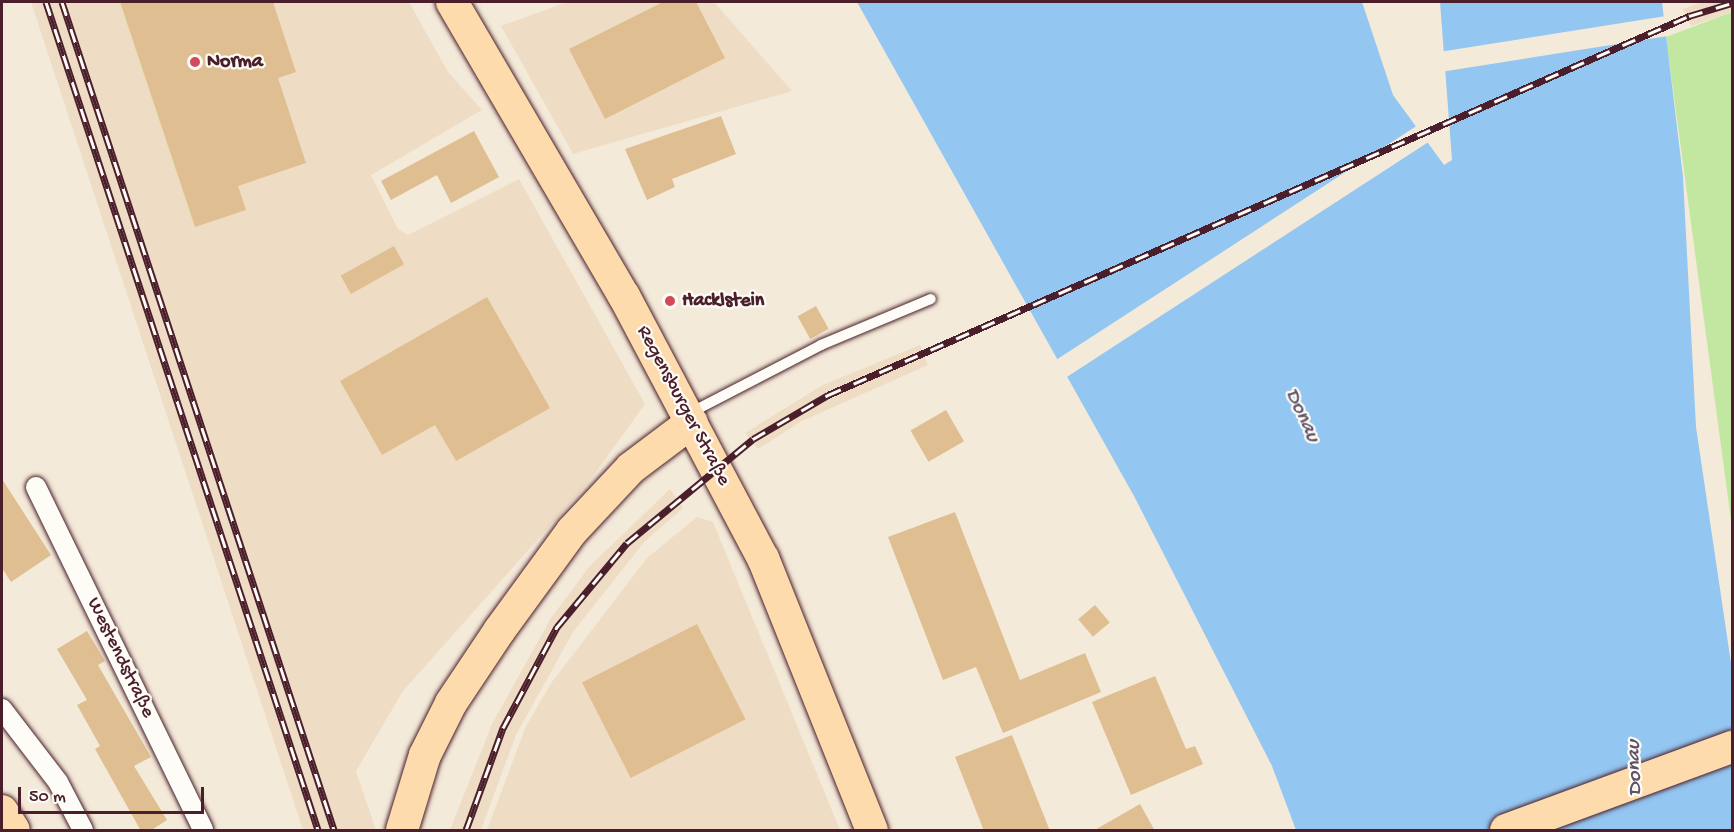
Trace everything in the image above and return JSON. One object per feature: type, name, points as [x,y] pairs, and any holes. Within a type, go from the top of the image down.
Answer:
[{"type":"main road","name":"Regensburger Straße","points":[[452,2],[690,418],[763,558],[872,831]]},
{"type":"main road","points":[[402,831],[425,755],[451,703],[499,631],[572,531],[631,468],[690,418]]},
{"type":"main road","points":[[1506,831],[1732,747]]},
{"type":"main road","points":[[2,811],[14,831]]},
{"type":"street","name":"Westendstraße","points":[[36,487],[203,831]]},
{"type":"street","points":[[2,709],[58,782],[83,831]]},
{"type":"lane","points":[[690,418],[821,345],[931,299]]},
{"type":"shaded area","points":[[31,2],[409,2],[448,72],[482,110],[371,175],[398,229],[408,235],[519,179],[645,404],[588,483],[403,691],[356,771],[376,830],[303,830]]},
{"type":"shaded area","points":[[567,2],[714,2],[792,91],[573,154],[501,26]]},
{"type":"shaded area","points":[[1702,2],[1732,2],[1732,12],[1691,26],[1683,9]]},
{"type":"shaded area","points":[[920,345],[928,365],[802,421],[758,449],[745,433],[823,385]]},
{"type":"shaded area","points":[[670,489],[683,508],[645,541],[573,632],[516,735],[481,830],[450,830],[492,724],[551,618],[589,567]]},
{"type":"shaded area","points":[[697,517],[713,522],[840,830],[487,830],[526,726],[552,682],[647,558]]},
{"type":"green space","points":[[1732,12],[1732,528],[1666,37]]},
{"type":"water","name":"Donau","points":[[857,2],[1362,2],[1393,95],[1444,165],[1452,160],[1440,2],[1662,2],[1683,177],[1696,427],[1732,670],[1732,830],[1296,830],[1272,766],[1134,496]]},
{"type":"pier","points":[[1666,16],[1669,36],[1431,73],[1428,54]]},
{"type":"pier","points":[[1418,125],[1429,142],[1065,378],[1054,361]]},
{"type":"building","points":[[120,2],[273,2],[296,72],[278,78],[306,163],[238,186],[246,210],[195,227]]},
{"type":"building","points":[[663,2],[696,2],[725,58],[605,119],[569,49]]},
{"type":"building","points":[[721,116],[736,154],[672,179],[675,187],[647,200],[625,149]]},
{"type":"building","points":[[474,131],[499,177],[451,203],[437,175],[391,200],[381,181]]},
{"type":"building","points":[[394,246],[404,264],[351,294],[341,276]]},
{"type":"building","points":[[487,297],[550,408],[456,461],[435,425],[382,455],[340,381]]},
{"type":"building","points":[[816,306],[829,329],[810,339],[798,316]]},
{"type":"building","points":[[946,410],[964,441],[928,462],[910,430]]},
{"type":"building","points":[[2,479],[51,555],[11,582],[2,568]]},
{"type":"building","points":[[955,512],[1020,680],[1085,653],[1101,692],[1003,733],[976,667],[943,680],[888,537]]},
{"type":"building","points":[[1095,605],[1110,623],[1093,637],[1078,619]]},
{"type":"building","points":[[697,624],[746,719],[631,778],[582,683]]},
{"type":"building","points":[[87,631],[105,661],[98,665],[151,757],[134,766],[167,820],[150,831],[141,831],[95,749],[100,746],[77,705],[87,700],[57,649]]},
{"type":"building","points":[[1155,676],[1186,749],[1195,746],[1203,764],[1131,795],[1092,702]]},
{"type":"building","points":[[1012,735],[1050,831],[984,831],[955,757]]},
{"type":"building","points":[[1140,804],[1155,831],[1093,831]]},
{"type":"railway","points":[[46,2],[318,830]]},
{"type":"railway","points":[[62,2],[334,830]]},
{"type":"railway","points":[[466,830],[503,728],[557,627],[627,543],[753,439],[828,395],[1689,16],[1732,3]]},
{"type":"place","name":"Norma","points":[[195,62]]},
{"type":"place","name":"Hacklstein","points":[[670,301]]}]
